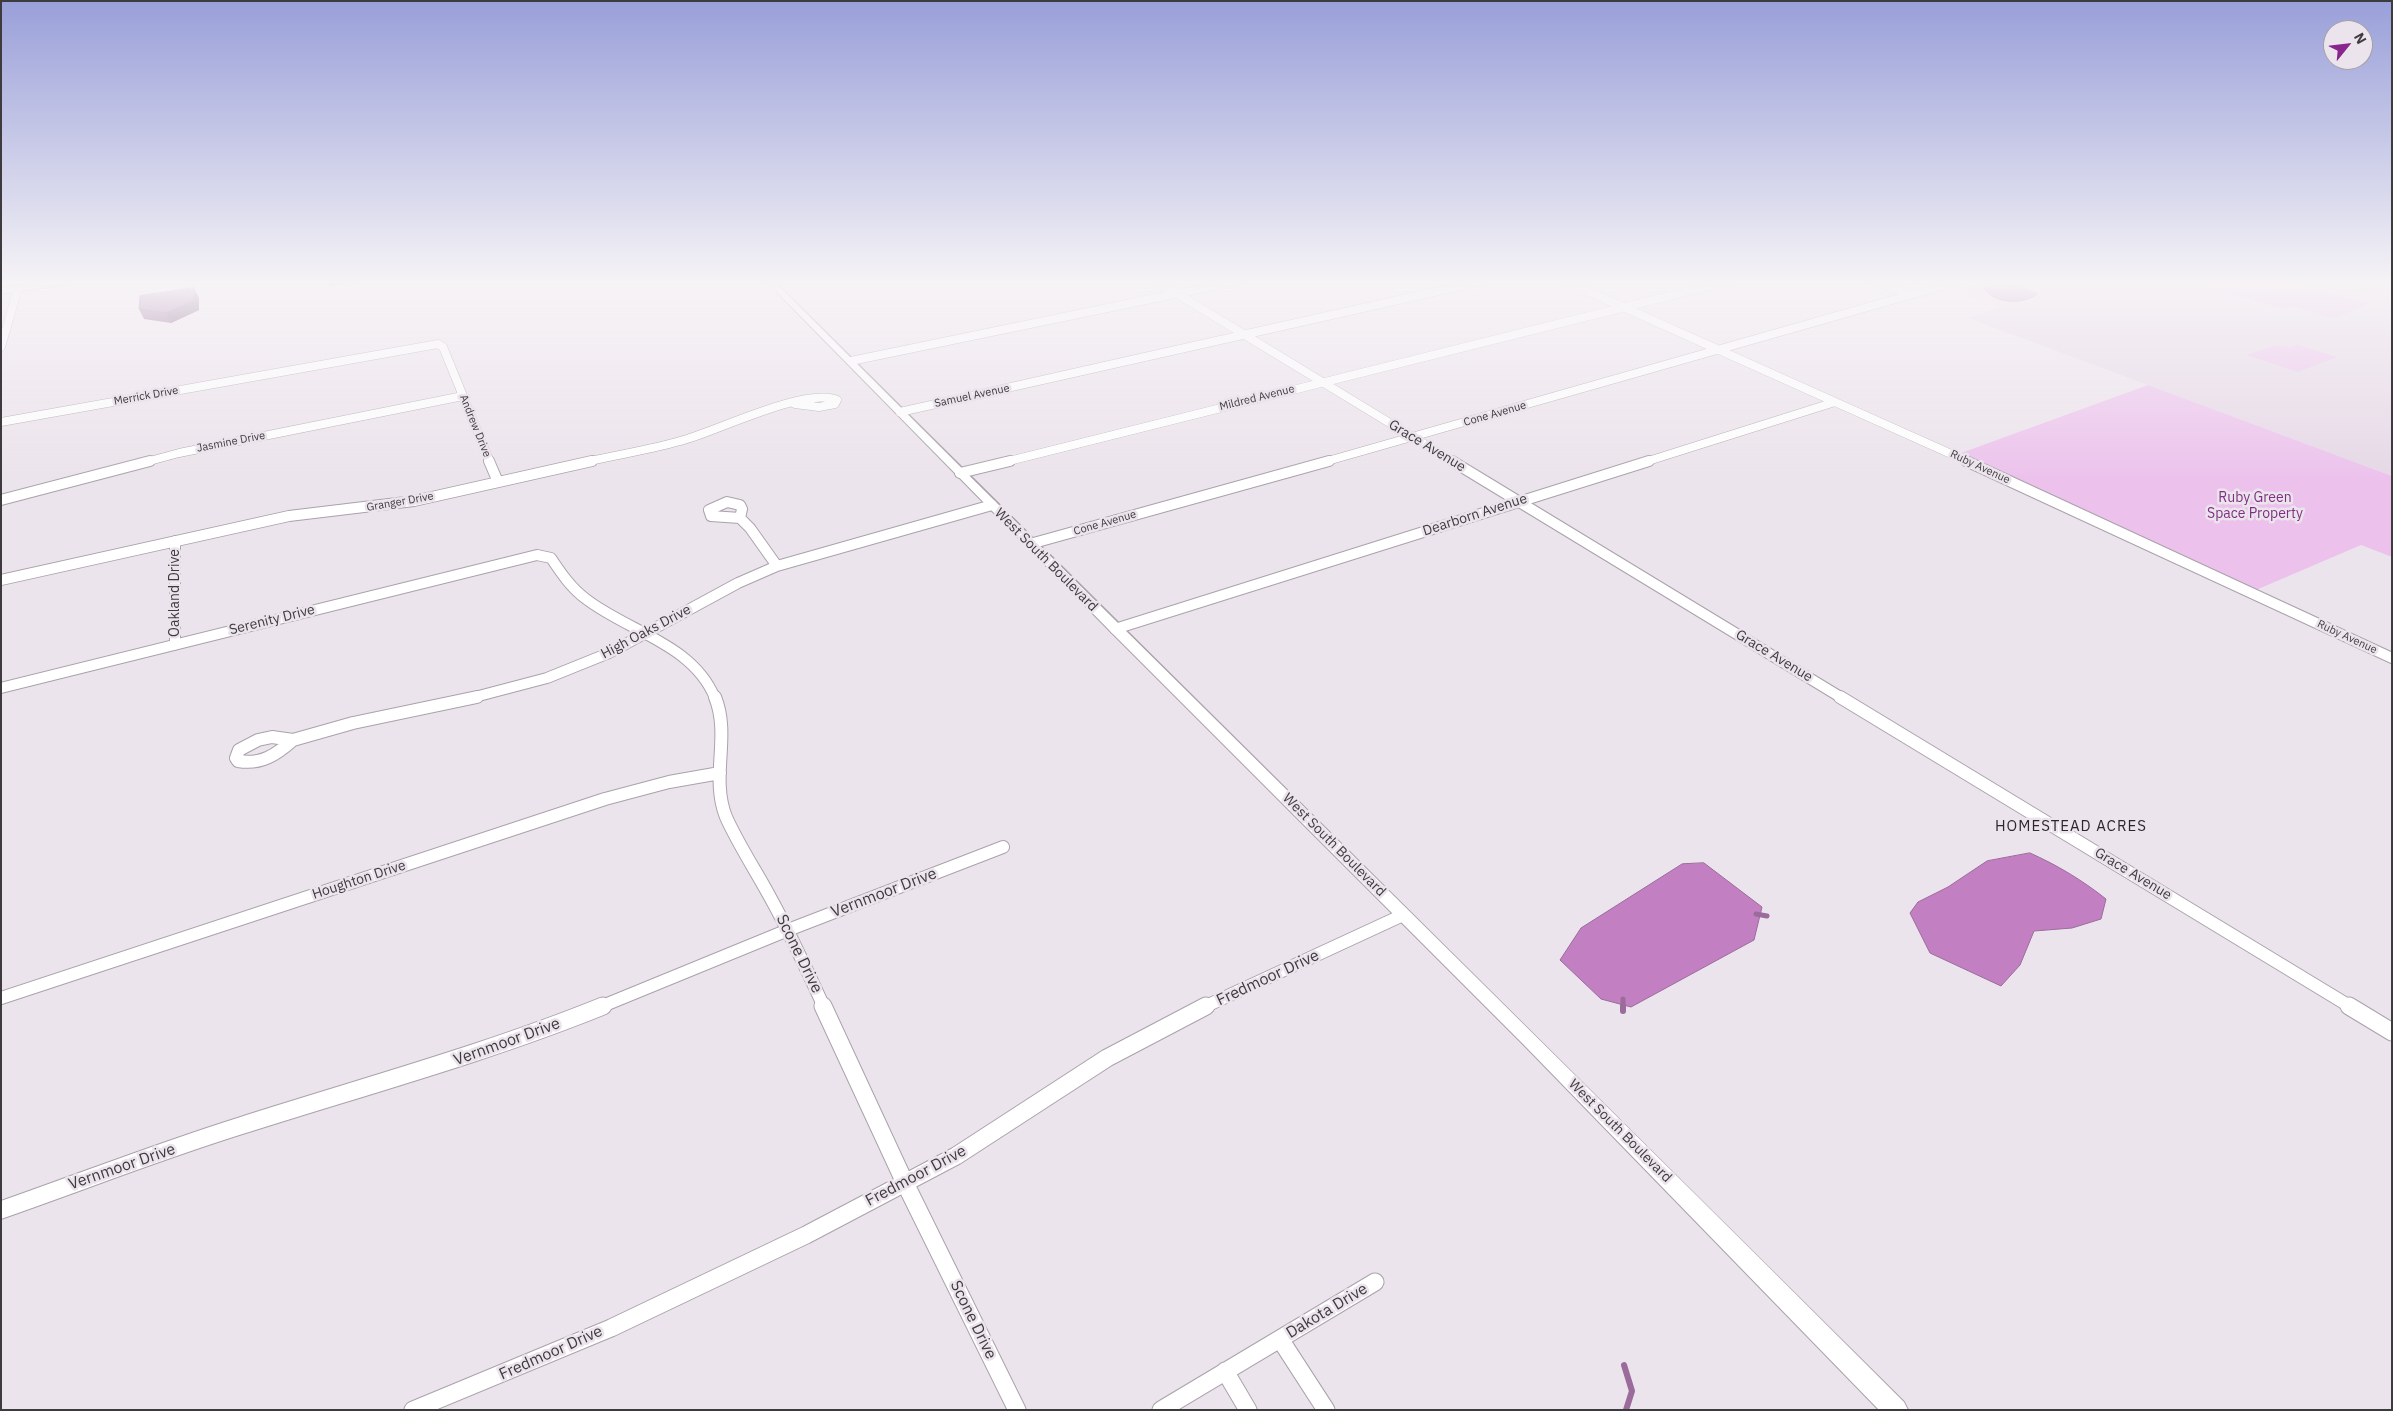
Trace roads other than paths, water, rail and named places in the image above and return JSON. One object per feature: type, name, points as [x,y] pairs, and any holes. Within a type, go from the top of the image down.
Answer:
[{"type":"street","name":"Merrick Drive","points":[[1,422],[422,347]]},
{"type":"street","name":"Andrew Drive","points":[[443,347],[498,482]]},
{"type":"street","name":"West South Boulevard","points":[[837,347],[1030,544],[1896,1410]]},
{"type":"street","points":[[851,361],[920,347]]},
{"type":"street","name":"Samuel Avenue","points":[[900,412],[1191,347]]},
{"type":"street","name":"Grace Avenue","points":[[1264,347],[2392,1032]]},
{"type":"street","name":"Mildred Avenue","points":[[960,473],[1463,347]]},
{"type":"street","name":"Ruby Avenue","points":[[1715,347],[2392,658]]},
{"type":"street","name":"Cone Avenue","points":[[1030,544],[1727,347]]},
{"type":"street","name":"Jasmine Drive","points":[[1,500],[179,453],[462,396]]},
{"type":"street","name":"Dearborn Avenue","points":[[1115,629],[1835,402]]},
{"type":"street","name":"Granger Drive","points":[[1,580],[289,516],[402,504],[687,439],[763,411],[795,404]]},
{"type":"street","name":"High Oaks Drive","points":[[293,740],[370,718],[526,684],[587,662],[645,634],[738,583],[777,566],[992,505]]},
{"type":"street","points":[[740,518],[750,528],[777,566]]},
{"type":"street","name":"Oakland Drive","points":[[175,541],[176,645]]},
{"type":"street","name":"Serenity Drive","points":[[1,688],[520,558],[544,556]]},
{"type":"street","name":"Scone Drive","points":[[544,556],[555,562],[568,583],[585,599],[614,618],[678,652],[700,672],[710,685],[721,710],[723,725],[719,784],[726,816],[788,930],[905,1183],[1017,1410]]},
{"type":"street","name":"Houghton Drive","points":[[1,998],[605,799],[669,782],[720,773]]},
{"type":"street","name":"Vernmoor Drive","points":[[1,1210],[230,1129],[429,1069],[534,1034],[788,930],[1003,847]]},
{"type":"street","name":"Fredmoor Drive","points":[[413,1410],[510,1372],[584,1340],[791,1241],[971,1147],[1108,1057],[1217,1001],[1403,915]]},
{"type":"street","name":"Dakota Drive","points":[[1161,1410],[1374,1282]]},
{"type":"street","name":"Dakota Drive","points":[[1280,1339],[1326,1410]]},
{"type":"street","points":[[1225,1372],[1248,1410]]},
{"type":"waterway","points":[[1756,914],[1767,916]]},
{"type":"waterway","points":[[1623,999],[1623,1011]]},
{"type":"waterway","points":[[1624,1365],[1632,1391],[1626,1410]]},
{"type":"district","name":"HOMESTEAD ACRES","points":[[2071,827]]},
{"type":"park label","name":"Ruby Green Space Property","points":[[2255,506]]}]
